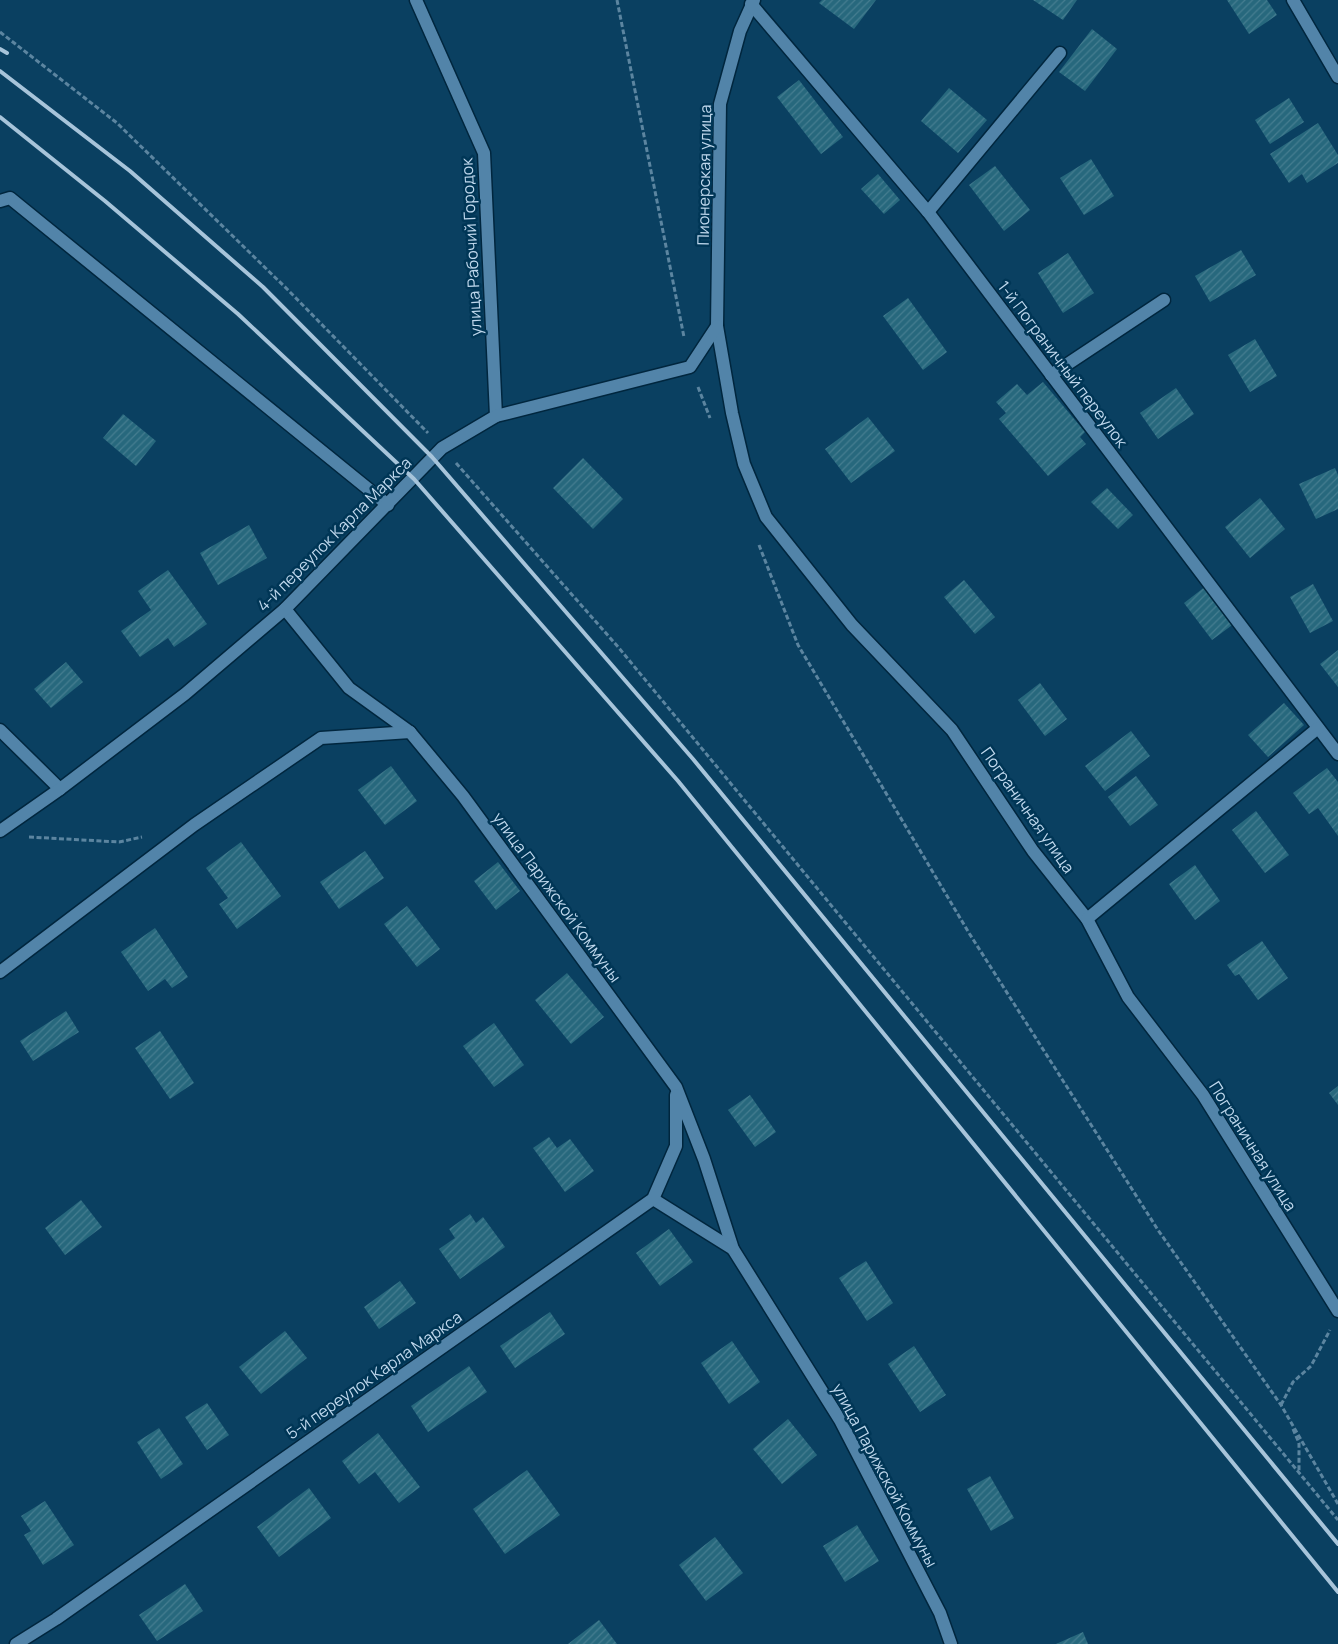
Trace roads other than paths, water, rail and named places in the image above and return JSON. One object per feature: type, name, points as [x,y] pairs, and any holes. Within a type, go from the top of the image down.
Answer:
[{"type":"street","name":"улица Рабочий Городок","points":[[416,0],[484,153],[496,416]]},
{"type":"street","points":[[1293,0],[1338,77]]},
{"type":"street","name":"1-й Пограничный переулок","points":[[753,2],[928,212],[1338,754]]},
{"type":"street","name":"Пионерская улица","points":[[717,326],[720,104],[740,31],[753,2]]},
{"type":"street","points":[[928,212],[1060,53]]},
{"type":"street","points":[[5,200],[388,505]]},
{"type":"street","points":[[1051,375],[1164,300]]},
{"type":"street","name":"4-й переулок Карла Маркса","points":[[0,831],[60,789],[185,694],[285,609],[442,448],[496,416],[690,367],[717,326]]},
{"type":"street","name":"Пограничная улица","points":[[717,326],[732,413],[744,464],[766,517],[852,625],[952,730],[1033,851],[1088,919],[1128,997],[1203,1095],[1338,1311]]},
{"type":"street","name":"улица Парижской Коммуны","points":[[285,609],[349,688],[410,732],[463,796],[676,1087],[704,1160],[733,1250],[840,1420],[940,1612],[952,1644]]},
{"type":"street","points":[[1088,919],[1318,728]]},
{"type":"street","points":[[0,730],[60,789]]},
{"type":"street","points":[[0,972],[194,825],[321,738],[410,732]]},
{"type":"street","points":[[653,1199],[676,1146],[676,1087]]},
{"type":"street","name":"улица Парижской Коммуны","points":[[653,1199],[733,1250]]},
{"type":"street","name":"5-й переулок Карла Маркса","points":[[16,1644],[56,1619],[653,1199]]},
{"type":"railway","points":[[0,49],[7,53]]},
{"type":"railway","points":[[0,71],[130,171],[263,287],[432,457],[693,759],[1338,1544]]},
{"type":"railway","points":[[0,117],[105,201],[238,314],[414,479],[678,781],[1338,1592]]}]
